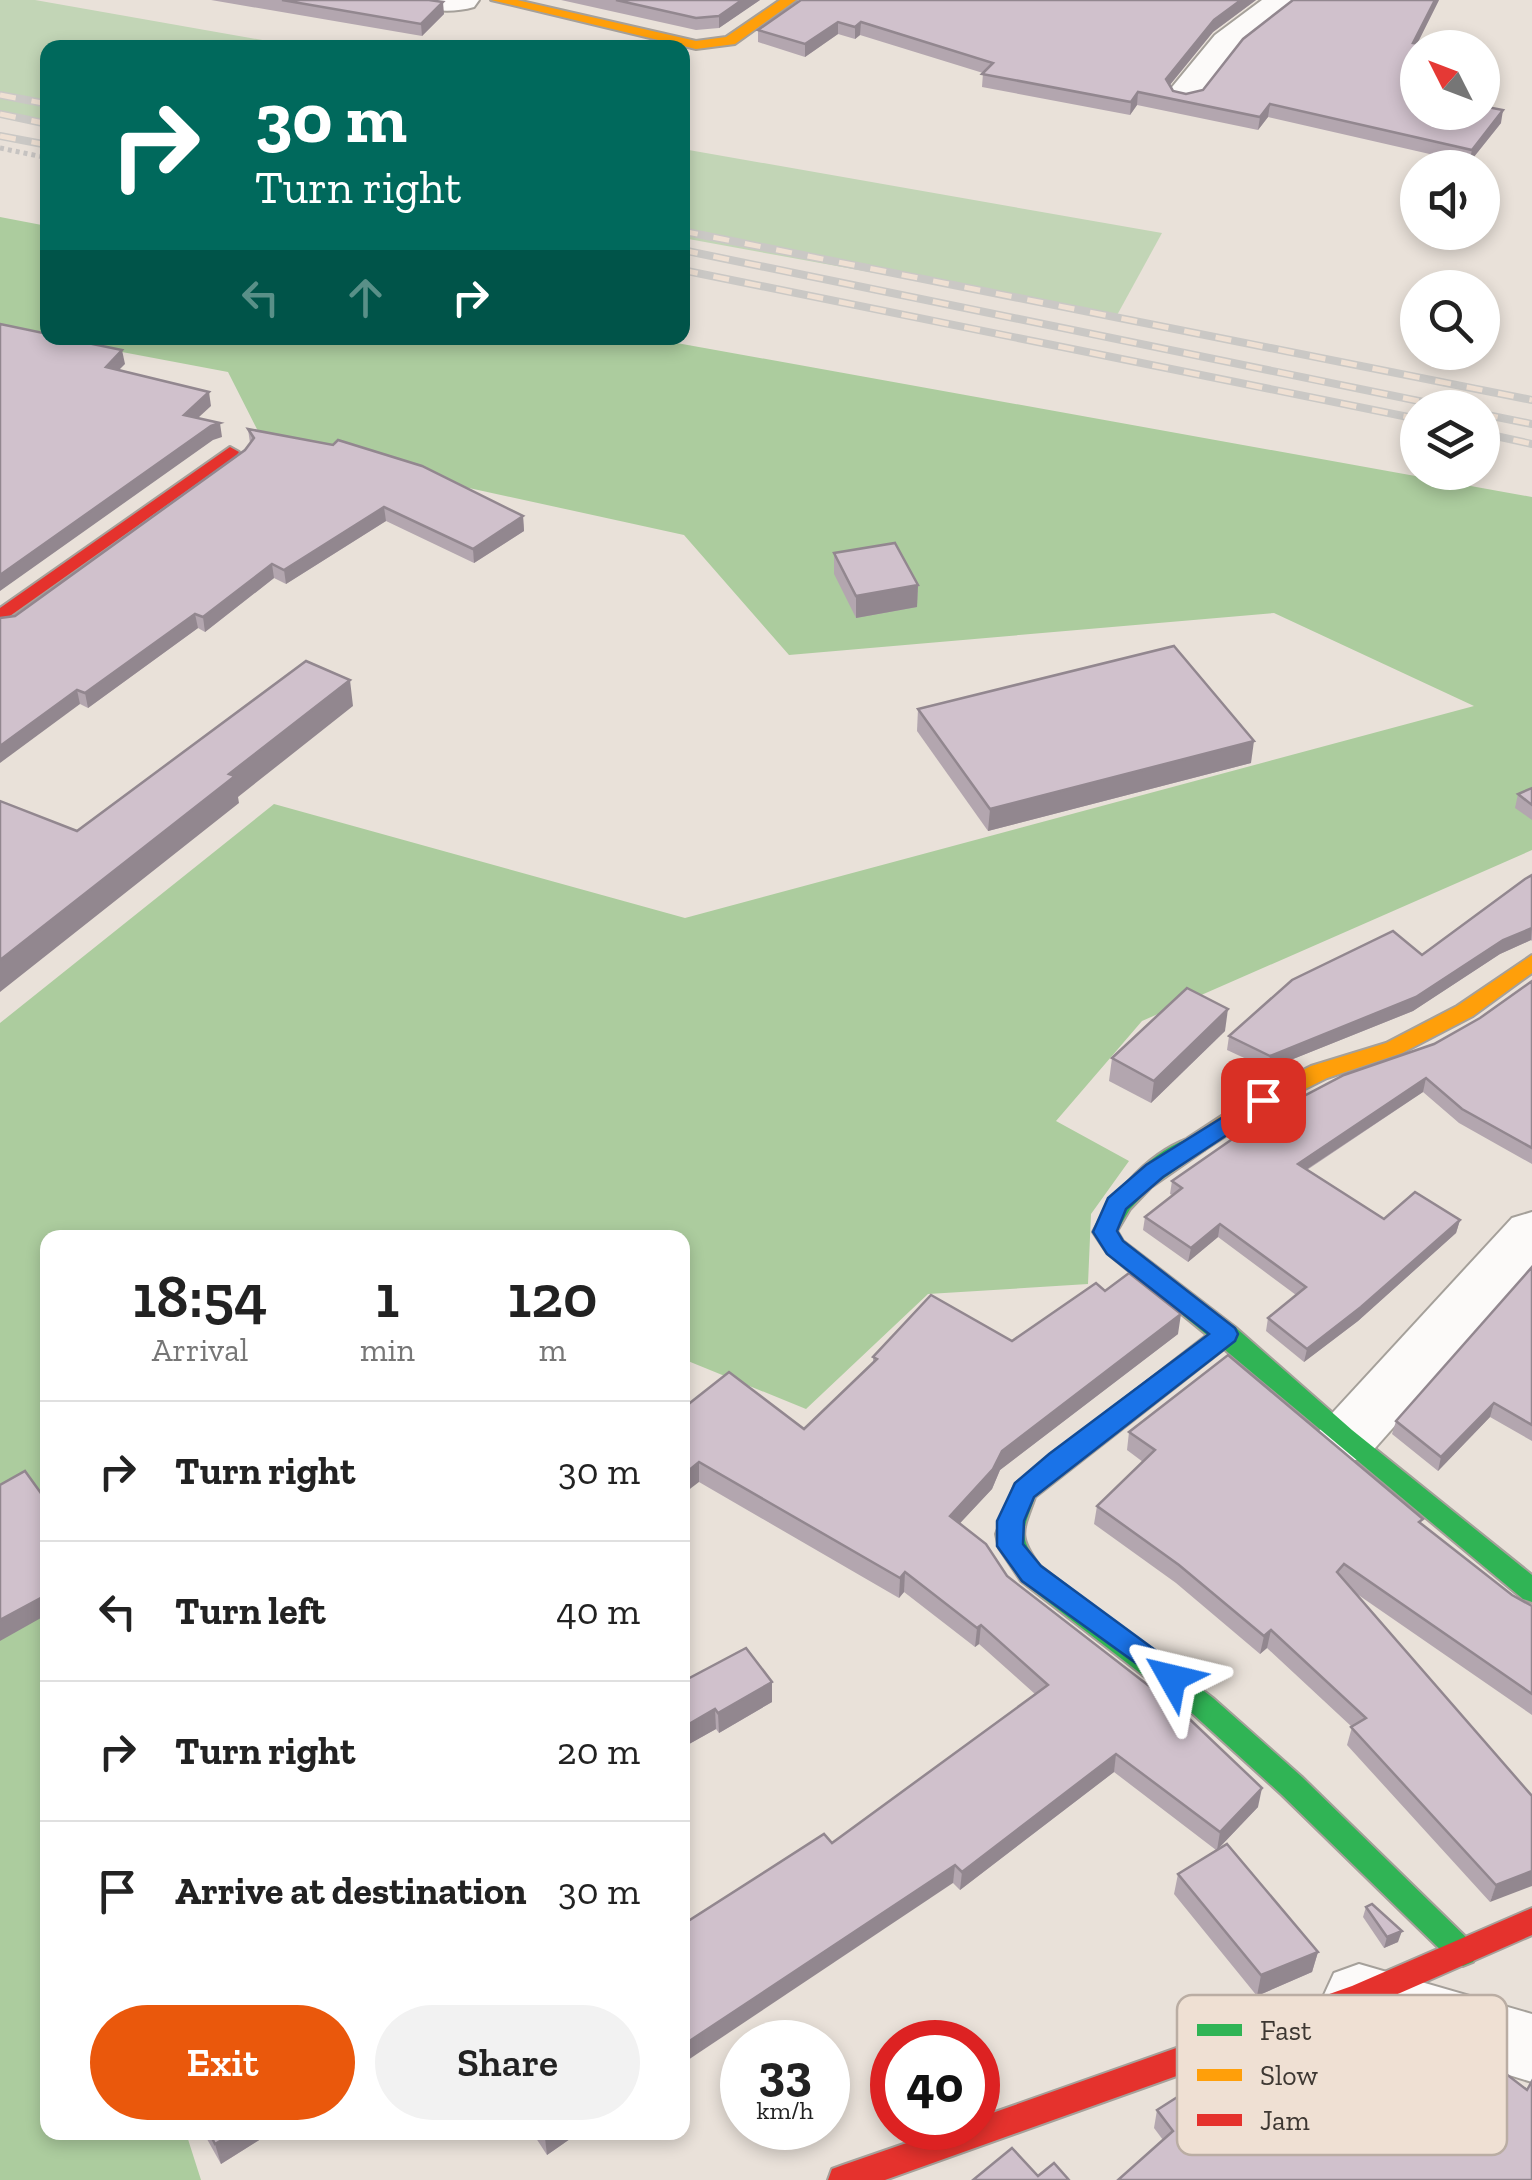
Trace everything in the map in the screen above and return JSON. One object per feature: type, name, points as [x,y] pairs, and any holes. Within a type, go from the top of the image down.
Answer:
[{"type":"street","points":[[432,0],[462,0]]},
{"type":"street","points":[[498,0],[666,40]]},
{"type":"street","points":[[690,43],[713,45],[730,41],[788,0]]},
{"type":"street","points":[[1186,92],[1227,42],[1284,0]]},
{"type":"street","points":[[0,617],[230,452]]},
{"type":"street","points":[[1532,962],[1465,1011],[1394,1048],[1319,1072],[1263,1100],[1154,1171],[1116,1204],[1105,1232],[1115,1248],[1226,1334],[1346,1439],[1455,1523],[1532,1591]]},
{"type":"street","points":[[1346,1439],[1532,1233]]},
{"type":"street","points":[[1226,1334],[1024,1491],[1010,1521],[1010,1546],[1031,1574],[1172,1678],[1279,1772],[1463,1953]]},
{"type":"street","points":[[1365,1995],[1532,1921]]},
{"type":"street","points":[[1507,2041],[1532,2048]]},
{"type":"street","points":[[844,2180],[1177,2062]]},
{"type":"path","points":[[0,148],[40,156]]},
{"type":"green space","points":[[0,0],[35,0],[262,40],[40,40],[40,120],[0,113]]},
{"type":"green space","points":[[690,150],[1162,233],[1116,317],[690,239]]},
{"type":"green space","points":[[0,217],[40,225],[40,337],[0,329]]},
{"type":"green space","points":[[85,345],[688,345],[1400,473],[1400,490],[1493,490],[1532,497],[1532,850],[1142,1021],[1056,1121],[1129,1161],[1091,1214],[1088,1284],[928,1294],[806,1409],[690,1362],[690,1230],[40,1230],[40,2140],[188,2140],[201,2180],[0,2180],[0,1023],[274,804],[685,918],[1474,706],[1274,613],[789,655],[684,535],[264,443],[228,372]]},
{"type":"building","points":[[282,0],[429,0],[443,2],[421,24]]},
{"type":"building","points":[[616,0],[742,0],[719,16],[696,18]]},
{"type":"building","points":[[801,0],[1241,0],[1214,20],[1166,79],[1173,91],[1186,94],[1203,90],[1243,39],[1293,0],[1435,0],[1420,30],[1400,30],[1400,130],[1488,130],[1472,150],[1270,104],[1260,117],[1138,92],[1131,102],[982,74],[993,63],[861,22],[855,27],[838,22],[805,44],[758,30]]},
{"type":"building","points":[[0,324],[40,332],[40,345],[97,345],[122,350],[106,367],[209,392],[184,415],[220,423],[0,575]]},
{"type":"building","points":[[248,429],[333,445],[338,440],[422,466],[523,516],[473,549],[384,507],[284,570],[272,564],[203,617],[195,614],[85,693],[77,690],[0,746],[0,618],[15,616],[245,450],[254,438]]},
{"type":"building","points":[[895,543],[918,585],[856,596],[834,553]]},
{"type":"building","points":[[1174,646],[1254,741],[990,809],[918,709]]},
{"type":"building","points":[[306,661],[350,680],[229,774],[235,776],[0,960],[0,801],[77,831]]},
{"type":"building","points":[[1532,788],[1532,805],[1518,794]]},
{"type":"building","points":[[1532,875],[1532,928],[1503,940],[1416,997],[1270,1056],[1229,1036],[1292,980],[1393,931],[1422,955]]},
{"type":"building","points":[[1532,981],[1532,1148],[1462,1109],[1426,1078],[1298,1164],[1384,1219],[1415,1192],[1460,1220],[1307,1349],[1268,1318],[1306,1287],[1220,1224],[1191,1248],[1145,1217],[1182,1188],[1172,1181],[1264,1117],[1344,1075],[1434,1044],[1480,1018]]},
{"type":"building","points":[[1187,988],[1228,1009],[1154,1081],[1112,1058]]},
{"type":"building","points":[[1532,1267],[1532,1425],[1494,1403],[1441,1457],[1396,1421]]},
{"type":"building","points":[[1129,1273],[1181,1314],[1002,1451],[993,1469],[950,1516],[986,1544],[1007,1576],[1180,1710],[1262,1788],[1220,1832],[1116,1754],[962,1872],[955,1865],[690,2041],[690,1920],[824,1834],[832,1843],[1048,1685],[981,1625],[977,1628],[905,1572],[900,1578],[699,1462],[690,1469],[690,1403],[729,1372],[804,1429],[877,1359],[873,1357],[931,1295],[1012,1341],[1096,1283],[1105,1291]]},
{"type":"building","points":[[1228,1355],[1423,1519],[1419,1522],[1512,1595],[1532,1606],[1532,1694],[1344,1564],[1337,1572],[1532,1796],[1532,1871],[1496,1885],[1351,1727],[1366,1718],[1271,1630],[1264,1636],[1179,1565],[1097,1506],[1155,1450],[1129,1432]]},
{"type":"building","points":[[25,1471],[40,1492],[40,1598],[0,1620],[0,1485]]},
{"type":"building","points":[[746,1648],[772,1682],[718,1713],[715,1709],[690,1723],[690,1678]]},
{"type":"building","points":[[1227,1844],[1318,1952],[1261,1975],[1178,1874]]},
{"type":"building","points":[[1372,1904],[1402,1931],[1387,1937],[1366,1907]]},
{"type":"building","points":[[1507,2075],[1527,2090],[1532,2081],[1532,2180],[1118,2180],[1173,2131],[1157,2110],[1177,2097],[1177,2155],[1507,2155]]},
{"type":"building","points":[[1012,2148],[1038,2176],[1054,2163],[1069,2180],[973,2180]]},
{"type":"railway","points":[[0,95],[40,102]]},
{"type":"railway","points":[[0,114],[40,122]]},
{"type":"railway","points":[[0,136],[40,144]]},
{"type":"railway","points":[[690,233],[1532,400]]},
{"type":"railway","points":[[690,252],[1400,397]]},
{"type":"railway","points":[[690,272],[1400,415]]},
{"type":"railway","points":[[1500,418],[1532,424]]},
{"type":"railway","points":[[1500,437],[1532,444]]},
{"type":"traffic: fast","points":[[1196,1144],[1155,1171],[1122,1203],[1105,1232],[1115,1247],[1532,1591]]},
{"type":"traffic: fast","points":[[1226,1334],[1024,1491],[1009,1534],[1012,1548],[1030,1573],[1203,1706],[1292,1786],[1463,1953]]},
{"type":"traffic: slow","points":[[498,0],[674,40]]},
{"type":"traffic: slow","points":[[690,44],[730,41],[789,0]]},
{"type":"traffic: slow","points":[[1196,1144],[1263,1100],[1319,1072],[1394,1048],[1465,1011],[1532,962]]},
{"type":"traffic: jam","points":[[0,617],[230,452]]},
{"type":"traffic: jam","points":[[1364,1995],[1532,1921]]},
{"type":"traffic: jam","points":[[843,2180],[1177,2062]]},
{"type":"route","points":[[1172,1678],[1031,1574],[1010,1546],[1010,1521],[1024,1491],[1058,1461],[1226,1334],[1115,1248],[1105,1232],[1116,1204],[1154,1171],[1263,1100]]}]
